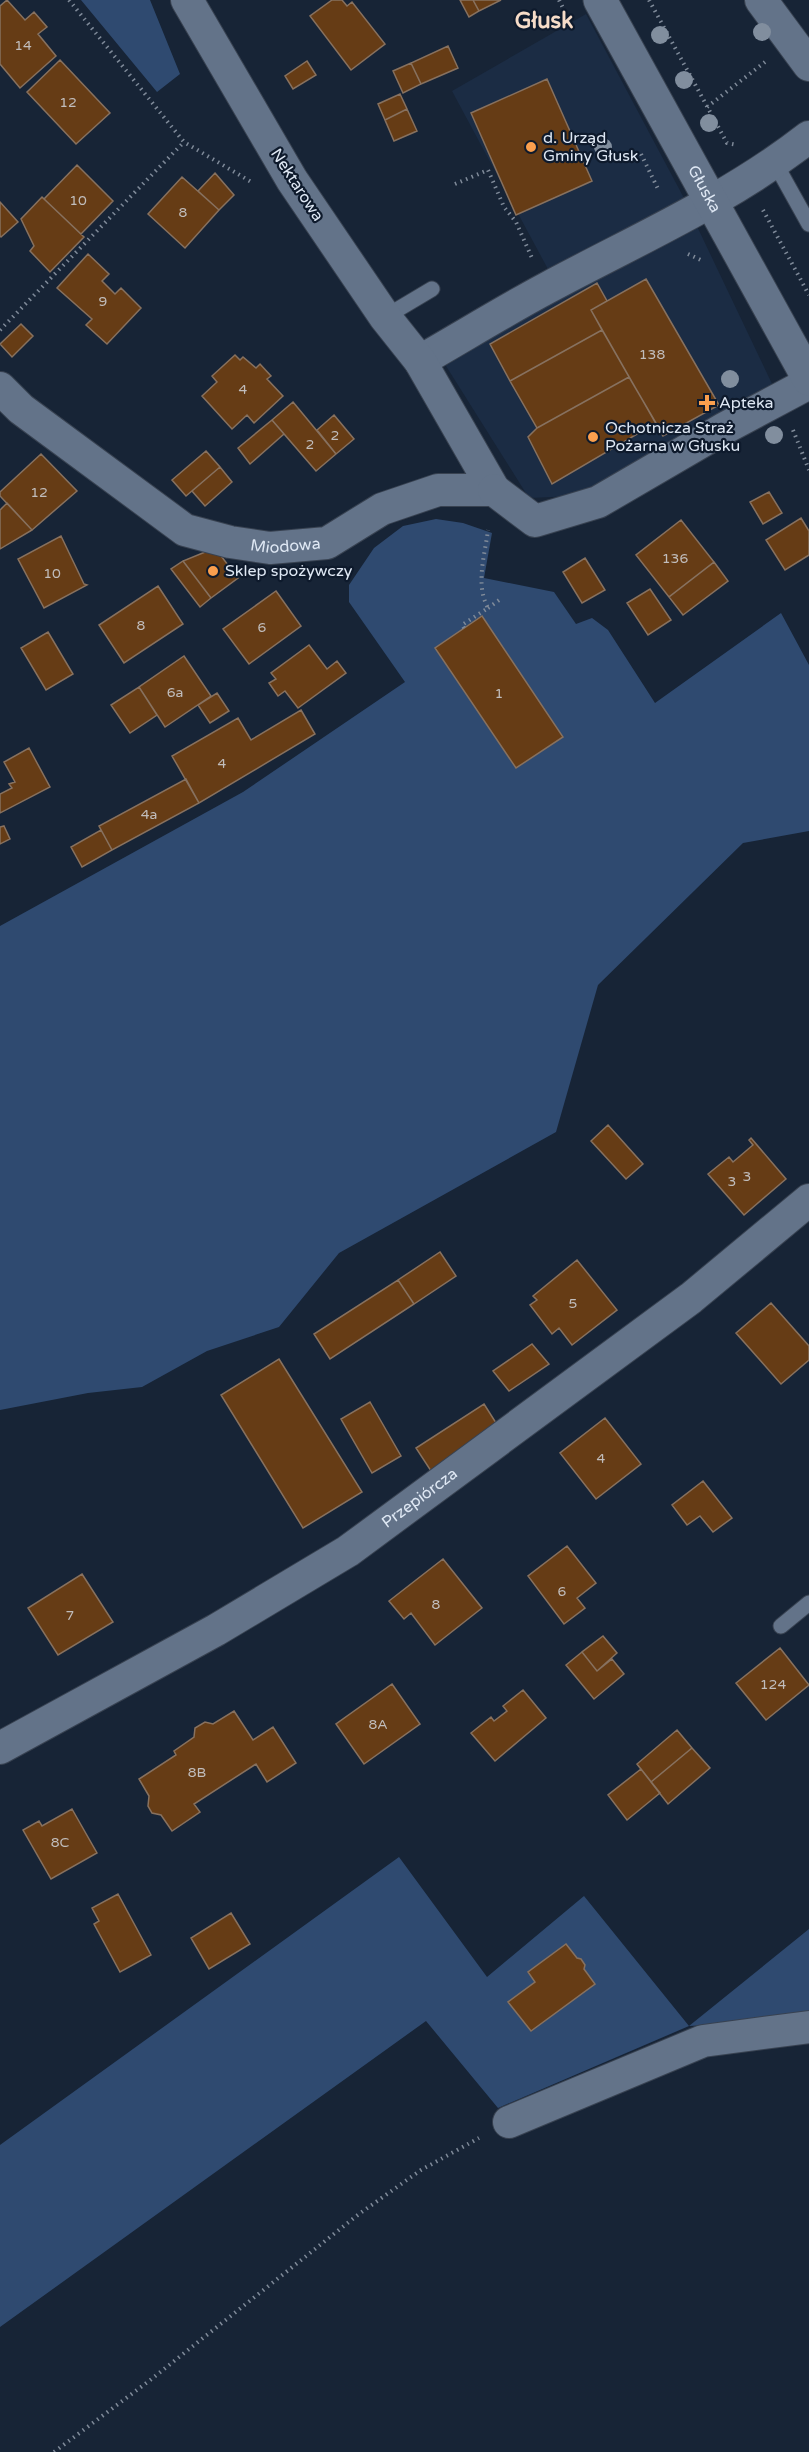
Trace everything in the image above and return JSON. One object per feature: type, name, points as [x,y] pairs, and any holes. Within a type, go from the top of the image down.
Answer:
[{"type":"street","name":"Nektarowa","points":[[186,0],[292,180],[385,317],[420,361]]},
{"type":"street","name":"Głuska","points":[[600,0],[809,381]]},
{"type":"street","points":[[761,0],[800,53]]},
{"type":"street","points":[[809,137],[773,165],[712,203],[545,289],[420,361],[494,490],[535,521],[598,502],[809,381]]},
{"type":"street","name":"Miodowa","points":[[0,388],[21,410],[185,530],[230,542],[270,548],[327,543],[382,509],[438,490],[494,490]]},
{"type":"street","name":"Przepiórcza","points":[[0,1748],[216,1630],[348,1551],[691,1298],[809,1200]]},
{"type":"street","points":[[509,2122],[703,2041],[809,2027]]},
{"type":"lane","points":[[773,165],[809,224]]},
{"type":"lane","points":[[385,317],[432,289]]},
{"type":"lane","points":[[782,1626],[809,1603]]},
{"type":"path","points":[[69,0],[184,142],[222,163],[250,183],[292,180]]},
{"type":"path","points":[[559,0],[564,10]]},
{"type":"path","points":[[649,0],[727,143],[761,150],[773,165]]},
{"type":"path","points":[[705,262],[688,254],[664,259],[652,233],[639,215],[663,199],[638,147],[800,53]]},
{"type":"path","points":[[0,330],[184,142]]},
{"type":"path","points":[[455,184],[488,170],[504,207],[516,222],[531,256]]},
{"type":"path","points":[[781,399],[809,470]]},
{"type":"path","points":[[488,608],[482,598],[480,583],[494,490]]},
{"type":"path","points":[[465,628],[462,624],[502,598]]},
{"type":"path","points":[[54,2452],[149,2381],[359,2214],[421,2170],[509,2122]]},
{"type":"shaded area","points":[[81,0],[150,0],[180,74],[157,92]]},
{"type":"shaded area","points":[[586,14],[685,200],[549,271],[452,91]]},
{"type":"shaded area","points":[[694,220],[774,388],[574,496],[529,498],[441,358]]},
{"type":"shaded area","points":[[436,519],[463,523],[492,533],[484,578],[554,592],[576,624],[592,618],[608,630],[655,703],[781,613],[809,665],[809,831],[743,843],[598,985],[556,1132],[339,1253],[279,1327],[207,1351],[142,1387],[88,1393],[0,1410],[0,926],[243,792],[405,682],[349,602],[349,585],[374,548],[403,526]]},
{"type":"shaded area","points":[[399,1857],[487,1977],[584,1896],[689,2026],[498,2108],[426,2021],[0,2327],[0,2145]]},
{"type":"shaded area","points":[[809,1929],[809,2020],[689,2026]]},
{"type":"building","points":[[7,0],[25,20],[34,12],[47,27],[38,34],[56,56],[20,88],[0,64],[0,6]]},
{"type":"building","points":[[332,0],[342,0],[347,6],[352,2],[385,44],[351,70],[310,16]]},
{"type":"building","points":[[460,0],[473,0],[479,11],[469,17]]},
{"type":"building","points":[[473,0],[501,0],[479,11]]},
{"type":"building","points":[[448,46],[458,68],[421,84],[411,63]]},
{"type":"building","points":[[60,60],[110,113],[76,144],[27,92]]},
{"type":"building","points":[[307,61],[316,75],[293,89],[285,76]]},
{"type":"building","points":[[411,63],[421,84],[403,93],[393,71]]},
{"type":"building","name":"d. Urząd Gminy Głusk","points":[[547,79],[592,181],[516,215],[471,113]]},
{"type":"building","points":[[400,94],[407,109],[385,120],[378,104]]},
{"type":"building","points":[[407,109],[417,131],[394,141],[385,120]]},
{"type":"building","points":[[77,165],[113,201],[81,234],[44,199]]},
{"type":"building","points":[[215,173],[234,195],[219,210],[198,191]]},
{"type":"building","points":[[182,177],[219,210],[185,248],[148,214]]},
{"type":"building","points":[[42,197],[84,237],[50,272],[30,251],[34,246],[21,219]]},
{"type":"building","points":[[0,202],[18,222],[1,237],[0,236]]},
{"type":"building","points":[[88,254],[109,274],[102,281],[115,294],[121,288],[141,308],[107,344],[86,325],[92,319],[57,288]]},
{"type":"building","points":[[646,279],[719,405],[663,436],[591,310]]},
{"type":"building","points":[[597,283],[607,301],[591,310],[602,330],[510,381],[490,344]]},
{"type":"building","points":[[21,324],[33,336],[12,357],[0,344]]},
{"type":"building","points":[[602,330],[629,377],[537,428],[510,381]]},
{"type":"building","points":[[235,355],[240,360],[243,357],[256,368],[260,364],[271,376],[267,379],[283,396],[254,423],[247,415],[232,429],[202,396],[217,382],[212,376]]},
{"type":"building","points":[[629,377],[656,423],[552,484],[528,437],[537,428]]},
{"type":"building","points":[[293,402],[336,454],[316,471],[272,420]]},
{"type":"building","points":[[334,415],[354,439],[336,454],[317,430]]},
{"type":"building","points":[[272,420],[284,434],[250,464],[238,448]]},
{"type":"building","points":[[206,451],[220,467],[186,496],[172,480]]},
{"type":"building","points":[[41,454],[77,491],[32,530],[0,496],[0,492]]},
{"type":"building","points":[[220,467],[232,482],[205,506],[192,491]]},
{"type":"building","points":[[769,492],[782,513],[763,524],[750,502]]},
{"type":"building","points":[[7,503],[32,530],[0,549],[0,510]]},
{"type":"building","points":[[801,518],[809,531],[809,555],[785,570],[766,540]]},
{"type":"building","points":[[681,520],[714,562],[669,597],[636,555]]},
{"type":"building","points":[[61,536],[84,584],[87,585],[44,608],[18,559]]},
{"type":"building","points":[[215,548],[238,578],[211,598],[183,561]]},
{"type":"building","points":[[585,558],[605,590],[582,603],[563,572]]},
{"type":"building","points":[[183,561],[211,598],[200,607],[171,569]]},
{"type":"building","points":[[714,562],[728,581],[683,615],[669,597]]},
{"type":"building","points":[[158,586],[183,624],[124,663],[99,625]]},
{"type":"building","points":[[650,589],[671,620],[648,635],[627,603]]},
{"type":"building","points":[[276,591],[301,626],[249,664],[223,629]]},
{"type":"building","points":[[482,616],[563,737],[516,768],[435,648]]},
{"type":"building","points":[[48,632],[73,674],[46,690],[21,648]]},
{"type":"building","points":[[309,645],[327,669],[337,661],[346,673],[298,708],[285,691],[278,696],[269,683],[276,679],[271,673]]},
{"type":"building","points":[[184,656],[211,696],[165,727],[139,687]]},
{"type":"building","points":[[139,687],[157,715],[130,733],[111,705]]},
{"type":"building","points":[[217,693],[229,711],[210,723],[198,705]]},
{"type":"building","points":[[301,710],[315,734],[199,803],[172,756],[238,718],[251,740]]},
{"type":"building","points":[[29,748],[50,787],[0,813],[0,794],[12,788],[9,784],[15,782],[4,762]]},
{"type":"building","points":[[186,779],[199,803],[112,850],[99,826]]},
{"type":"building","points":[[4,826],[10,839],[0,844],[0,827]]},
{"type":"building","points":[[101,830],[112,850],[82,867],[71,847]]},
{"type":"building","points":[[608,1125],[643,1164],[626,1179],[591,1141]]},
{"type":"building","points":[[751,1138],[786,1179],[744,1215],[708,1174],[729,1157],[733,1162],[753,1145],[749,1140]]},
{"type":"building","points":[[440,1252],[456,1276],[414,1304],[398,1280]]},
{"type":"building","points":[[577,1260],[617,1310],[572,1345],[559,1328],[552,1334],[530,1305],[537,1300],[533,1296]]},
{"type":"building","points":[[398,1280],[414,1304],[330,1359],[314,1334]]},
{"type":"building","points":[[771,1303],[809,1346],[809,1360],[781,1384],[736,1333]]},
{"type":"building","points":[[532,1344],[549,1364],[509,1391],[493,1371]]},
{"type":"building","points":[[279,1359],[362,1492],[303,1528],[221,1395]]},
{"type":"building","points":[[370,1402],[401,1456],[372,1473],[341,1419]]},
{"type":"building","points":[[484,1404],[498,1426],[431,1471],[416,1448]]},
{"type":"building","points":[[605,1418],[641,1464],[596,1499],[560,1453]]},
{"type":"building","points":[[703,1481],[732,1518],[713,1532],[700,1516],[687,1525],[672,1505]]},
{"type":"building","points":[[567,1546],[596,1583],[577,1598],[585,1608],[564,1624],[528,1576]]},
{"type":"building","points":[[443,1559],[482,1608],[435,1645],[411,1613],[404,1619],[389,1601]]},
{"type":"building","points":[[82,1574],[113,1622],[58,1655],[28,1608]]},
{"type":"building","points":[[603,1636],[617,1653],[597,1671],[582,1652]]},
{"type":"building","points":[[780,1648],[809,1685],[766,1720],[736,1683]]},
{"type":"building","points":[[582,1652],[597,1671],[612,1659],[624,1674],[594,1699],[566,1665]]},
{"type":"building","points":[[392,1684],[420,1724],[364,1764],[336,1724]]},
{"type":"building","points":[[523,1690],[546,1718],[495,1761],[471,1733],[491,1717],[494,1721],[507,1711],[503,1706]]},
{"type":"building","points":[[234,1711],[253,1740],[273,1727],[296,1763],[267,1782],[256,1764],[194,1804],[200,1812],[172,1831],[161,1815],[152,1813],[148,1806],[149,1796],[139,1779],[176,1755],[174,1751],[194,1737],[195,1728],[205,1722],[213,1724]]},
{"type":"building","points":[[677,1730],[692,1748],[651,1782],[637,1764]]},
{"type":"building","points":[[692,1748],[710,1768],[668,1804],[651,1782]]},
{"type":"building","points":[[641,1769],[660,1793],[627,1820],[608,1795]]},
{"type":"building","points":[[72,1809],[97,1853],[51,1879],[23,1830],[39,1821],[42,1826]]},
{"type":"building","points":[[118,1894],[151,1955],[120,1972],[94,1924],[99,1921],[92,1908]]},
{"type":"building","points":[[231,1913],[250,1944],[209,1969],[191,1938]]},
{"type":"building","points":[[566,1944],[577,1958],[581,1959],[585,1965],[584,1969],[595,1984],[531,2031],[508,2002],[535,1982],[528,1972]]},
{"type":"place","name":"d. Urząd Gminy Głusk","points":[[531,147]]},
{"type":"place","name":"Apteka","points":[[707,403]]},
{"type":"place","name":"Ochotnicza Straż Pożarna w Głusku","points":[[593,437]]},
{"type":"place","name":"Sklep spożywczy","points":[[213,571]]},
{"type":"district","name":"Głusk","points":[[544,21]]}]
